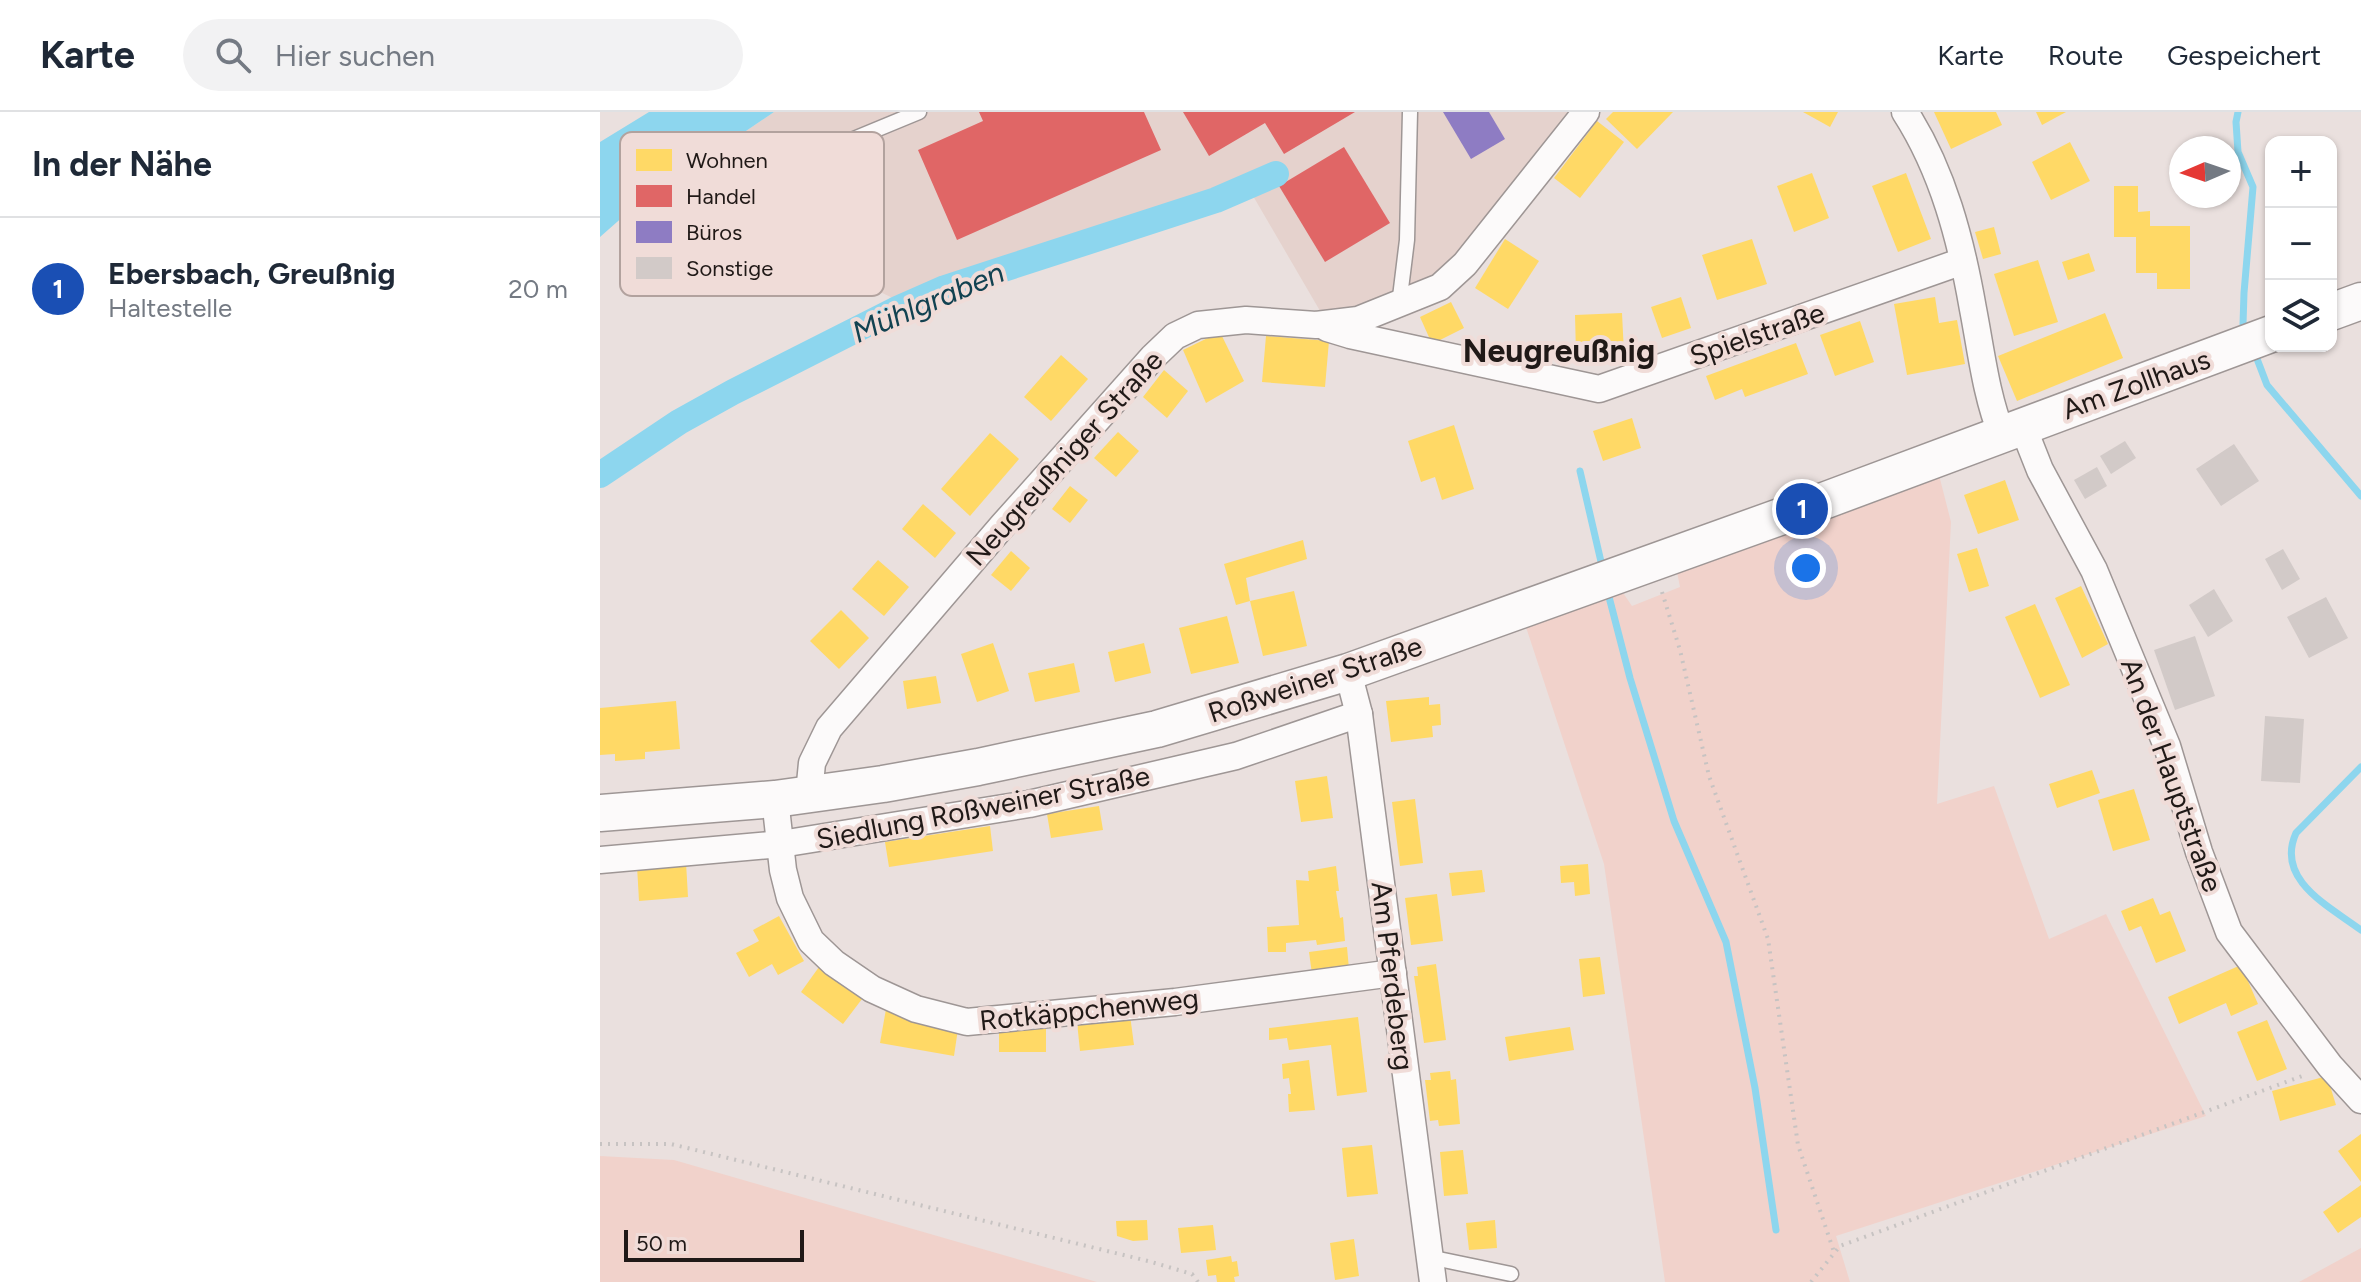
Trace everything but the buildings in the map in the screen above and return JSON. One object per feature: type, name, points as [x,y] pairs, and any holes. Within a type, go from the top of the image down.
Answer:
[{"type":"main road","points":[[2337,310],[2361,301]]},
{"type":"main road","name":"Am Zollhaus","points":[[2012,431],[2258,339]]},
{"type":"main road","name":"Roßweiner Straße","points":[[600,813],[792,796],[883,784],[1142,732],[1348,672],[2012,431]]},
{"type":"street","name":"Neugreußniger Straße","points":[[792,796],[829,728],[1003,525],[1175,336],[1198,325],[1246,320],[1316,325],[1358,320],[1440,287],[1465,264],[1586,112]]},
{"type":"street","points":[[1905,112],[1946,196],[1998,424],[2012,431]]},
{"type":"street","name":"Spielstraße","points":[[1316,325],[1599,389],[1963,261]]},
{"type":"street","name":"An der Hauptstraße","points":[[2012,431],[2040,470],[2094,570],[2161,732],[2199,852],[2229,932],[2330,1066],[2361,1100]]},
{"type":"street","name":"Am Pferdeberg","points":[[1348,672],[1359,714],[1431,1270]]},
{"type":"street","name":"Siedlung Roßweiner Straße","points":[[600,860],[781,844],[1029,804],[1236,756],[1359,714]]},
{"type":"street","name":"Rotkäppchenweg","points":[[792,796],[781,844],[783,870],[790,898],[811,941],[834,963],[872,989],[916,1009],[967,1022],[1175,1002],[1393,973]]},
{"type":"lane","points":[[871,132],[919,112]]},
{"type":"lane","points":[[1399,305],[1407,240],[1410,112]]},
{"type":"lane","points":[[1431,1270],[1511,1274]]},
{"type":"path","points":[[1652,563],[1680,650],[1709,776],[1768,939],[1798,1145],[1834,1252]]},
{"type":"path","points":[[1811,1282],[1840,1246],[2330,1066]]},
{"type":"path","points":[[600,1144],[671,1144],[1148,1261],[1192,1274],[1198,1282]]},
{"type":"shaded area","points":[[774,112],[1571,112],[1535,153],[1496,213],[1435,281],[1363,307],[1323,316],[1242,177],[1208,192],[897,300],[884,294],[884,132],[745,132]]},
{"type":"shaded area","points":[[1938,471],[1951,522],[1937,804],[1994,786],[2049,939],[2106,914],[2206,1116],[1836,1236],[1850,1282],[1665,1282],[1604,864],[1524,621],[1619,587],[1632,606],[1680,587],[1676,567]]},
{"type":"shaded area","points":[[600,1156],[674,1160],[1097,1282],[600,1282]]},
{"type":"shaded area","points":[[2361,1248],[2361,1282],[2299,1282]]},
{"type":"water","points":[[649,112],[774,112],[745,132],[620,132],[620,219],[600,237],[600,142]]},
{"type":"waterway","points":[[2238,112],[2238,152],[2253,187],[2244,293],[2243,324],[2246,332]]},
{"type":"waterway","name":"Mühlgraben","points":[[600,475],[679,422],[895,310],[945,288],[1216,200],[1276,174]]},
{"type":"waterway","points":[[2254,351],[2267,385],[2361,496]]},
{"type":"waterway","points":[[1580,471],[1602,566]]},
{"type":"waterway","points":[[1608,593],[1630,678],[1674,821],[1726,942],[1755,1088],[1776,1230]]},
{"type":"waterway","points":[[2361,767],[2296,833],[2291,850],[2293,865],[2309,890],[2361,930]]},
{"type":"place","name":"Ebersbach, Greußnig","points":[[1802,509]]},
{"type":"district","name":"Neugreußnig","points":[[1559,351]]}]
